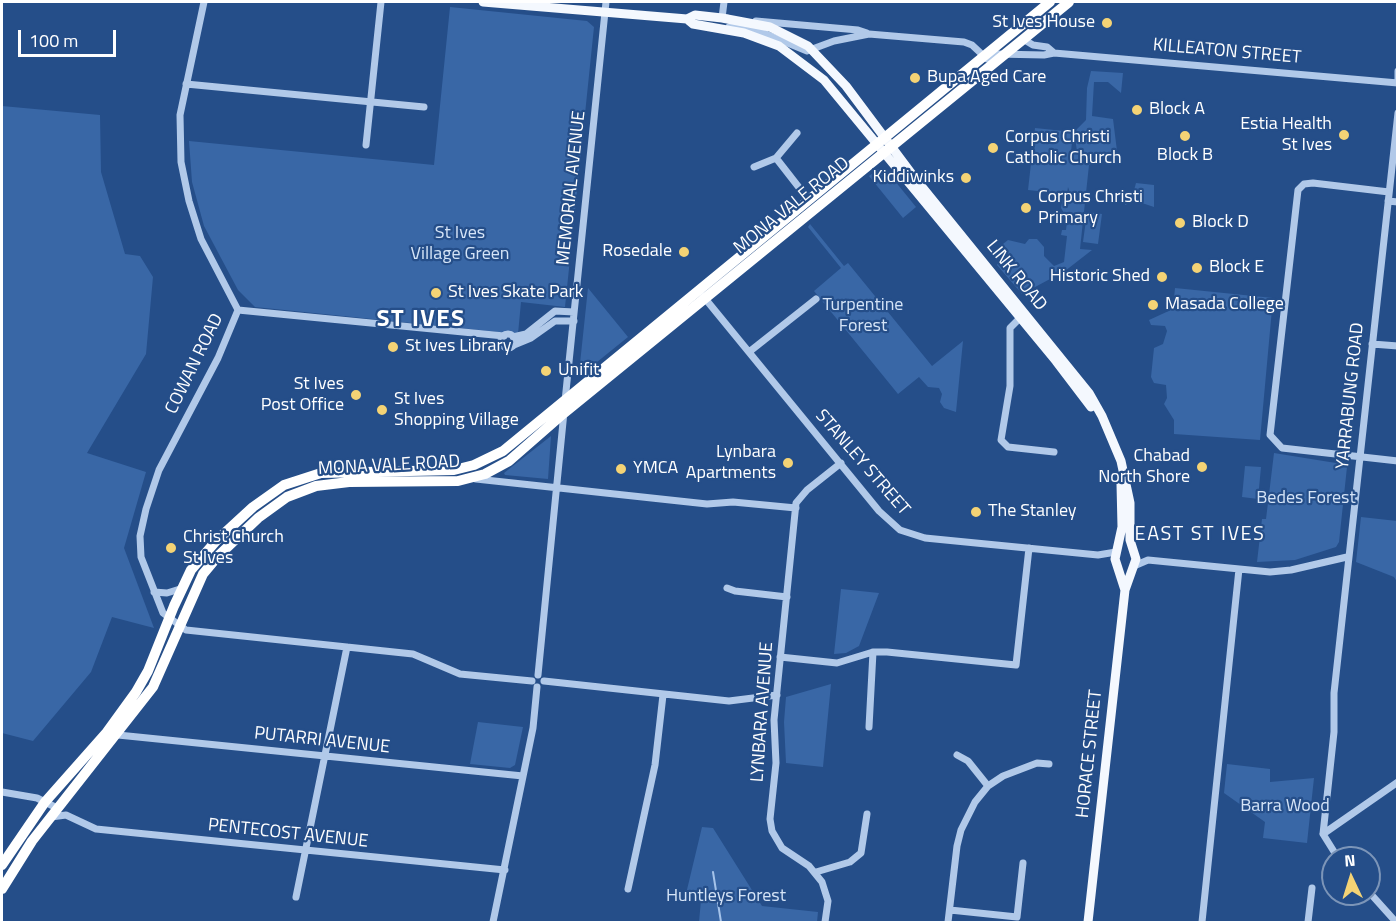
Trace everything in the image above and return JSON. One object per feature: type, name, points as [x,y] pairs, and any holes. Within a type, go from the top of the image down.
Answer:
[{"type":"highway","name":"MONA VALE ROAD","points":[[2,889],[32,841],[153,687],[198,584],[210,565],[248,527],[287,497],[316,486],[337,482],[446,482],[470,478],[496,469],[509,461],[808,199],[1050,2]]},
{"type":"highway","name":"MONA VALE ROAD","points":[[2,865],[45,802],[107,732],[136,692],[148,671],[191,570],[212,546],[253,507],[284,485],[332,471],[444,471],[474,465],[503,450],[565,398],[888,150],[1070,2]]},
{"type":"main road","points":[[483,2],[687,19],[694,15],[722,23],[770,27],[791,36],[813,50]]},
{"type":"main road","name":"LINK ROAD","points":[[722,23],[763,39],[799,59],[824,80],[880,140],[1079,389],[1104,430],[1122,493],[1123,518],[1117,550]]},
{"type":"main road","name":"LINK ROAD","points":[[813,50],[846,86],[880,140]]},
{"type":"main road","name":"LINK ROAD","points":[[888,150],[1089,393],[1102,416],[1121,461],[1128,490],[1128,528],[1134,551]]},
{"type":"main road","points":[[1126,547],[1134,551],[1133,567],[1125,570],[1117,565],[1117,550],[1126,547]]},
{"type":"main road","name":"HORACE STREET","points":[[1117,565],[1125,590]]},
{"type":"main road","name":"HORACE STREET","points":[[1088,922],[1125,590],[1133,567]]},
{"type":"street","name":"COWAN ROAD","points":[[179,625],[163,613],[141,557],[140,536],[159,470],[218,358],[238,310],[201,239],[189,201],[180,152],[180,115],[204,2]]},
{"type":"street","points":[[366,145],[381,2]]},
{"type":"street","name":"MEMORIAL AVENUE","points":[[538,675],[606,2]]},
{"type":"street","points":[[724,2],[722,23],[858,30],[869,34],[964,42],[972,45],[983,56]]},
{"type":"street","points":[[813,50],[834,41],[869,34]]},
{"type":"street","name":"KILLEATON STREET","points":[[1023,39],[1033,45],[1047,47],[1054,52]]},
{"type":"street","name":"KILLEATON STREET","points":[[983,56],[987,59],[996,54],[1044,55],[1054,52],[1398,82]]},
{"type":"street","points":[[1398,71],[1398,82]]},
{"type":"street","points":[[186,84],[424,107]]},
{"type":"street","name":"YARRABUNG ROAD","points":[[1323,834],[1347,557],[1398,113]]},
{"type":"street","points":[[754,167],[776,158],[797,133]]},
{"type":"street","points":[[776,158],[808,199]]},
{"type":"street","points":[[1389,192],[1304,184],[1298,190],[1270,435],[1281,448],[1398,461]]},
{"type":"street","points":[[1388,201],[1398,202]]},
{"type":"street","name":"STANLEY STREET","points":[[701,294],[887,519],[908,534],[1098,555],[1117,550]]},
{"type":"street","points":[[749,352],[816,299]]},
{"type":"street","points":[[238,310],[495,335],[513,341],[531,338],[555,321],[573,321]]},
{"type":"street","points":[[503,338],[506,347],[555,311],[574,312]]},
{"type":"street","points":[[1020,318],[1010,328],[1010,386],[1001,440],[1008,447],[1054,452]]},
{"type":"street","points":[[1372,344],[1398,346]]},
{"type":"street","points":[[470,478],[707,504],[733,502],[796,508],[797,501],[807,490],[841,463]]},
{"type":"street","name":"LYNBARA AVENUE","points":[[796,508],[777,695],[771,827],[782,848],[816,873]]},
{"type":"street","points":[[780,657],[837,663],[873,652],[1016,665],[1029,548]]},
{"type":"street","points":[[1134,551],[1148,560],[1239,569],[1291,570],[1347,557]]},
{"type":"street","name":"STANLEY STREET","points":[[1098,555],[1117,565]]},
{"type":"street","points":[[1133,567],[1148,560]]},
{"type":"street","points":[[1202,922],[1239,569]]},
{"type":"street","points":[[154,592],[167,594],[182,588]]},
{"type":"street","points":[[727,588],[787,597]]},
{"type":"street","points":[[179,625],[186,630],[413,654],[460,674],[535,684],[544,681],[729,701],[777,695]]},
{"type":"street","points":[[296,897],[347,647]]},
{"type":"street","points":[[869,727],[873,652]]},
{"type":"street","points":[[493,922],[523,776],[538,675],[544,681]]},
{"type":"street","points":[[628,890],[655,765],[663,695]]},
{"type":"street","name":"PUTARRI AVENUE","points":[[117,735],[523,776]]},
{"type":"street","points":[[957,755],[969,761],[988,786]]},
{"type":"street","points":[[948,922],[961,830],[975,802],[988,786],[1016,770],[1037,763],[1049,764]]},
{"type":"street","points":[[1330,846],[1323,834],[1398,782]]},
{"type":"street","name":"PENTECOST AVENUE","points":[[2,792],[45,802],[57,809],[60,814],[96,829],[504,870]]},
{"type":"street","points":[[57,809],[71,817]]},
{"type":"street","points":[[825,922],[827,896],[816,873],[850,862],[861,854],[867,814]]},
{"type":"street","points":[[950,910],[1017,917],[1023,863]]},
{"type":"street","points":[[1308,922],[1312,888]]},
{"type":"street","points":[[1381,905],[1396,922]]},
{"type":"green space","name":"St Ives Village Green","points":[[450,7],[587,21],[594,27],[565,307],[521,302],[518,334],[255,307],[238,290],[204,226],[192,182],[189,141],[434,165]]},
{"type":"green space","points":[[1091,71],[1123,73],[1121,93],[1108,82],[1094,82],[1092,116],[1113,119],[1117,151],[1110,157],[1105,156],[1089,165],[1080,249],[1092,250],[1065,271],[1022,294],[997,265],[1004,251],[1003,244],[1008,240],[1025,244],[1029,239],[1037,239],[1044,247],[1044,256],[1054,266],[1064,262],[1067,236],[1061,235],[1062,230],[1066,230],[1067,221],[1062,219],[1065,215],[1061,208],[1063,197],[1070,196],[1068,187],[1067,194],[1028,190],[1035,128],[1073,132],[1071,152],[1077,151],[1074,132],[1086,120],[1087,88]]},
{"type":"green space","points":[[2,106],[100,115],[101,172],[125,254],[140,256],[153,277],[146,354],[87,453],[146,472],[124,548],[154,628],[112,617],[91,672],[33,741],[2,733]]},
{"type":"green space","points":[[878,169],[886,170],[916,207],[903,218],[869,176]]},
{"type":"green space","points":[[1136,183],[1154,185],[1154,207],[1130,199],[1130,203],[1125,205],[1127,196],[1133,194]]},
{"type":"green space","points":[[1087,212],[1102,214],[1098,244],[1083,242]]},
{"type":"green space","name":"Turpentine Forest","points":[[810,224],[844,266],[848,263],[932,366],[963,341],[956,412],[944,408],[940,402],[942,394],[939,388],[928,387],[919,377],[898,394],[814,291],[841,268],[808,227]]},
{"type":"green space","points":[[588,288],[628,337],[581,375],[579,373]]},
{"type":"green space","points":[[1175,288],[1273,298],[1260,440],[1174,434],[1174,420],[1164,404],[1167,398],[1166,385],[1154,383],[1151,377],[1154,348],[1163,344],[1167,331],[1165,326],[1151,325],[1149,320],[1173,309]]},
{"type":"green space","points":[[551,436],[548,479],[505,475],[504,473]]},
{"type":"green space","name":"Bedes Forest","points":[[1274,453],[1342,464],[1347,467],[1339,542],[1336,547],[1295,560],[1257,562],[1262,519],[1266,519]]},
{"type":"green space","points":[[1245,466],[1261,467],[1258,499],[1242,497]]},
{"type":"green space","points":[[1361,517],[1397,521],[1397,582],[1394,577],[1356,562]]},
{"type":"green space","points":[[841,589],[879,593],[859,646],[846,653],[834,654]]},
{"type":"green space","points":[[831,684],[823,767],[786,763],[784,722],[786,697]]},
{"type":"green space","points":[[478,722],[523,727],[515,765],[510,768],[470,764]]},
{"type":"green space","name":"Barra Wood","points":[[1227,764],[1270,769],[1270,782],[1314,778],[1307,843],[1263,838],[1265,822],[1224,793]]},
{"type":"green space","name":"Huntleys Forest","points":[[702,827],[713,828],[762,906],[818,912],[817,922],[699,922],[701,900],[685,898]]},
{"type":"waterway","points":[[713,872],[721,922]]},
{"type":"place","name":"St Ives House","points":[[1107,23]]},
{"type":"place","name":"Bupa Aged Care","points":[[915,78]]},
{"type":"place","name":"Block A","points":[[1137,110]]},
{"type":"place","name":"Estia Health St Ives","points":[[1344,135]]},
{"type":"place","name":"Block B","points":[[1185,136]]},
{"type":"place","name":"Corpus Christi Catholic Church","points":[[993,148]]},
{"type":"place","name":"Kiddiwinks","points":[[966,178]]},
{"type":"place","name":"Corpus Christi Primary","points":[[1026,208]]},
{"type":"place","name":"Block D","points":[[1180,223]]},
{"type":"place","name":"Rosedale","points":[[684,252]]},
{"type":"place","name":"Block E","points":[[1197,268]]},
{"type":"place","name":"Historic Shed","points":[[1162,277]]},
{"type":"place","name":"St Ives Skate Park","points":[[436,293]]},
{"type":"place","name":"Masada College","points":[[1153,305]]},
{"type":"place","name":"St Ives Library","points":[[393,347]]},
{"type":"place","name":"Unifit","points":[[546,371]]},
{"type":"place","name":"St Ives Post Office","points":[[356,395]]},
{"type":"place","name":"St Ives Shopping Village","points":[[382,410]]},
{"type":"place","name":"Lynbara Apartments","points":[[788,463]]},
{"type":"place","name":"Chabad North Shore","points":[[1202,467]]},
{"type":"place","name":"YMCA","points":[[621,469]]},
{"type":"place","name":"The Stanley","points":[[976,512]]},
{"type":"place","name":"Christ Church St Ives","points":[[171,548]]},
{"type":"district","name":"ST IVES","points":[[421,320]]},
{"type":"district","name":"EAST ST IVES","points":[[1200,535]]}]
